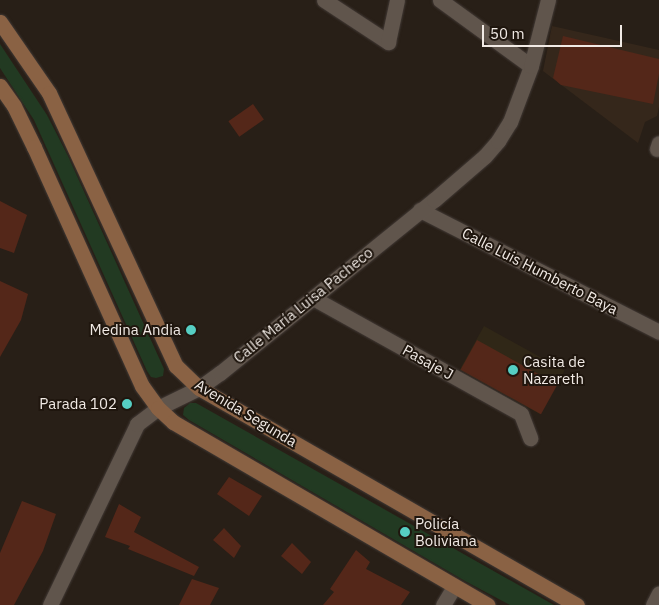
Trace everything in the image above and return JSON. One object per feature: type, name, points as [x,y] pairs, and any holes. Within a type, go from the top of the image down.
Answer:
[{"type":"main road","name":"Avenida Segunda","points":[[0,22],[48,93],[176,366],[199,388],[577,605]]},
{"type":"main road","points":[[0,86],[14,106],[34,147],[142,386],[158,408],[173,422],[454,587],[488,605]]},
{"type":"street","points":[[324,0],[388,42],[397,0]]},
{"type":"street","points":[[440,0],[531,66]]},
{"type":"street","name":"Calle María Luisa Pacheco","points":[[50,605],[137,424],[158,408],[199,388],[420,210],[485,156],[498,141],[510,122],[531,66],[548,0]]},
{"type":"street","name":"Calle Luis Humberto Baya","points":[[420,210],[659,332]]},
{"type":"street","name":"Pasaje J","points":[[313,298],[521,414],[530,438]]},
{"type":"street","points":[[443,605],[454,587]]},
{"type":"street","points":[[653,605],[659,593]]},
{"type":"shaded area","points":[[552,26],[659,50],[659,107],[657,116],[645,122],[638,143],[543,71]]},
{"type":"shaded area","name":"Casita de Nazareth","points":[[484,326],[564,371],[540,414],[460,370]]},
{"type":"green space","points":[[0,44],[47,115],[68,156],[164,369],[163,376],[151,377],[147,371],[34,120],[0,68]]},
{"type":"green space","points":[[190,403],[196,403],[554,605],[510,605],[465,581],[189,420],[183,415],[184,408]]},
{"type":"building","points":[[563,36],[659,59],[659,74],[653,104],[561,85],[553,78]]},
{"type":"building","points":[[253,104],[264,120],[239,137],[228,121]]},
{"type":"building","points":[[0,201],[27,215],[14,253],[0,248]]},
{"type":"building","points":[[0,281],[28,294],[21,320],[0,357]]},
{"type":"building","name":"Casita de Nazareth","points":[[477,340],[557,385],[541,414],[461,370]]},
{"type":"building","points":[[229,477],[262,496],[249,516],[217,494]]},
{"type":"building","points":[[22,501],[56,514],[43,551],[14,605],[0,605],[0,553]]},
{"type":"building","points":[[119,504],[141,517],[134,532],[199,567],[194,576],[128,549],[130,546],[105,537]]},
{"type":"building","points":[[224,528],[241,546],[234,558],[213,540]]},
{"type":"building","points":[[292,543],[311,562],[302,574],[281,556]]},
{"type":"building","points":[[356,550],[370,562],[366,569],[410,592],[401,605],[323,605],[334,592],[330,589]]},
{"type":"building","points":[[192,579],[219,588],[210,605],[179,605]]},
{"type":"place","name":"Medina Andia","points":[[191,330]]},
{"type":"place","name":"Casita de Nazareth","points":[[513,370]]},
{"type":"place","name":"Parada 102","points":[[127,404]]},
{"type":"place","name":"Policía Boliviana","points":[[405,532]]}]
